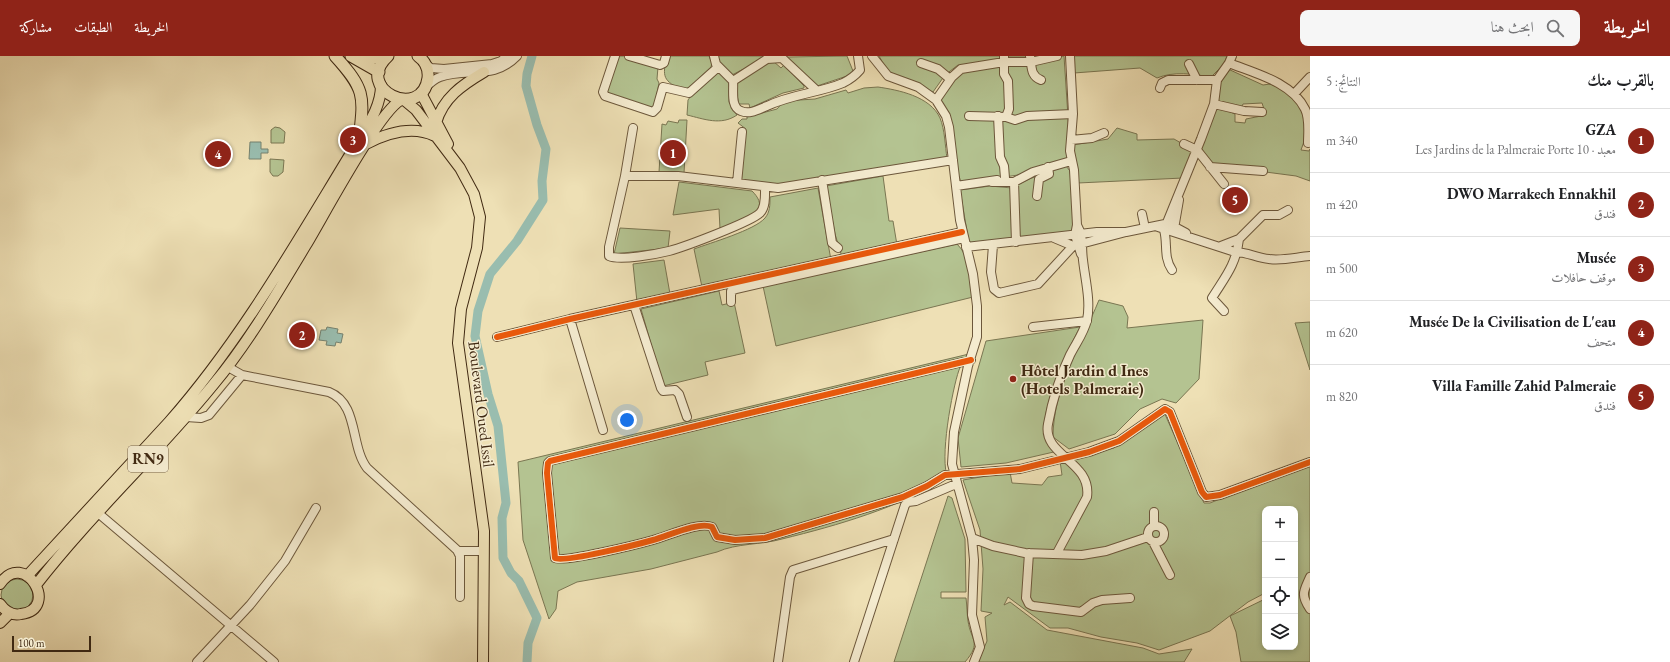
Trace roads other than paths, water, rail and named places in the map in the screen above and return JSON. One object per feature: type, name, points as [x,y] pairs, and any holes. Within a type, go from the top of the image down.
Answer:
[{"type":"highway","points":[[335,56],[348,69],[358,83],[362,104],[363,142]]},
{"type":"highway","points":[[351,56],[379,72],[387,58],[367,56]]},
{"type":"highway","points":[[422,59],[428,74],[422,91]]},
{"type":"highway","name":"RN9","points":[[379,72],[381,85]]},
{"type":"highway","points":[[381,85],[389,95],[403,100]]},
{"type":"highway","name":"RN9","points":[[403,100],[411,98],[422,91]]},
{"type":"main road","points":[[436,123],[440,112],[449,97],[484,72]]},
{"type":"main road","name":"RN9","points":[[36,585],[186,417],[228,367],[275,296],[363,142],[376,111],[381,92],[381,85]]},
{"type":"main road","name":"Boulevard Oued Issil","points":[[422,91],[436,123],[474,194],[480,217],[477,248],[461,309],[458,343],[481,510],[484,551],[483,662]]},
{"type":"main road","name":"RN9","points":[[27,576],[173,417],[231,345],[363,142],[391,107],[403,100]]},
{"type":"main road","name":"Boulevard Oued Issil","points":[[403,100],[416,110],[435,136],[454,158]]},
{"type":"main road","points":[[363,142],[407,130],[427,132],[435,136]]},
{"type":"main road","points":[[0,584],[8,576],[14,574],[27,576],[36,585],[38,590],[37,601],[31,610],[21,614],[10,613],[0,605]]},
{"type":"main road","points":[[0,623],[10,613]]},
{"type":"street","points":[[615,56],[603,92],[604,96],[653,112],[657,108],[663,87],[689,93],[715,71],[717,65]]},
{"type":"street","points":[[630,56],[660,65],[664,63],[666,56]]},
{"type":"street","points":[[714,56],[717,65],[733,81],[734,104],[739,111],[745,113],[751,113],[776,101],[842,83],[853,78],[873,58],[888,76],[918,87],[936,100],[946,116],[963,235],[973,274],[977,306],[978,337],[970,360],[954,432],[952,464],[956,484],[972,538],[974,560],[972,615],[980,647],[974,662]]},
{"type":"street","points":[[858,56],[860,70]]},
{"type":"street","points":[[936,100],[950,79],[961,69],[1004,59],[1031,59],[1057,56]]},
{"type":"street","points":[[1057,553],[1087,497],[1088,489],[1083,474],[1050,441],[1048,426],[1066,363],[1087,321],[1089,305],[1082,254],[1078,244],[1079,234],[1077,225],[1074,170],[1071,161],[1073,114],[1070,56]]},
{"type":"street","points":[[422,59],[431,68],[444,69],[492,64],[512,57]]},
{"type":"street","points":[[422,91],[439,77],[496,70],[512,57]]},
{"type":"street","points":[[733,81],[767,59],[783,57],[816,90]]},
{"type":"street","points":[[1004,59],[1004,74],[1008,81],[1009,109],[1002,117],[1000,157],[1004,166],[1005,178]]},
{"type":"street","points":[[1031,59],[1031,71],[1041,80]]},
{"type":"street","points":[[1172,270],[1166,257],[1166,229],[1214,104],[1217,80],[1230,59],[1294,94],[1308,109],[1308,143]]},
{"type":"street","points":[[921,63],[938,69],[950,79]]},
{"type":"street","points":[[1189,64],[1197,80]]},
{"type":"street","points":[[1294,94],[1310,77]]},
{"type":"street","points":[[1160,88],[1162,83],[1168,80],[1217,80]]},
{"type":"street","points":[[1214,104],[1244,111],[1262,112]]},
{"type":"street","points":[[969,116],[1002,117],[1015,120],[1026,116],[1073,114]]},
{"type":"street","points":[[633,128],[625,176],[613,224],[609,256],[619,258],[672,250],[748,221],[761,212],[764,207],[765,187]]},
{"type":"street","points":[[737,183],[742,132]]},
{"type":"street","points":[[1071,140],[1092,138],[1104,133]]},
{"type":"street","points":[[1184,144],[1197,150],[1224,184]]},
{"type":"street","points":[[625,176],[678,176],[778,188],[953,160]]},
{"type":"street","points":[[956,186],[1016,180],[1048,167],[1071,161]]},
{"type":"street","points":[[1037,196],[1039,179],[1048,175],[1048,167]]},
{"type":"street","points":[[1210,167],[1263,171]]},
{"type":"street","points":[[992,182],[1005,178],[1016,180]]},
{"type":"street","points":[[822,180],[832,243],[838,248]]},
{"type":"street","points":[[1016,180],[1016,242]]},
{"type":"street","points":[[1221,246],[1239,238],[1263,215],[1279,215],[1288,210]]},
{"type":"street","points":[[1142,214],[1145,228]]},
{"type":"street","points":[[1054,238],[1078,244],[1145,228],[1166,229],[1221,246],[1235,252],[1249,253],[1269,259],[1310,256]]},
{"type":"street","points":[[966,247],[1079,234],[1126,232]]},
{"type":"street","points":[[731,302],[731,291],[736,288],[963,235]]},
{"type":"street","points":[[497,338],[570,319],[963,235]]},
{"type":"street","points":[[1224,311],[1212,298],[1228,275],[1239,238]]},
{"type":"street","points":[[993,244],[990,272],[994,289],[999,293],[1038,284],[1078,244]]},
{"type":"street","points":[[634,305],[661,388],[663,391],[675,390],[679,394],[687,417]]},
{"type":"street","points":[[570,319],[603,430]]},
{"type":"street","points":[[1033,328],[1087,321]]},
{"type":"street","points":[[970,360],[550,461],[548,463],[547,473],[554,555],[556,559],[561,560],[576,558],[653,540],[703,525],[712,527],[718,537],[722,538],[735,540],[765,538],[897,499],[927,486],[945,475],[1020,469],[1066,458],[1112,444],[1161,411],[1167,409],[1202,492],[1206,497],[1220,495],[1310,462]]},
{"type":"street","points":[[228,367],[242,375],[329,392],[339,397],[348,409],[358,452],[368,468],[458,551],[484,551]]},
{"type":"street","points":[[186,417],[201,418],[209,415],[242,375]]},
{"type":"street","points":[[854,662],[894,539],[908,502],[916,501],[956,484]]},
{"type":"street","points":[[197,662],[232,626],[285,561],[316,508]]},
{"type":"street","points":[[1154,512],[1154,526]]},
{"type":"street","points":[[98,514],[274,662]]},
{"type":"street","points":[[972,538],[1010,550],[1029,553],[1096,554],[1150,539],[1160,541],[1164,535],[1161,528],[1154,526]]},
{"type":"street","points":[[1154,526],[1149,530],[1150,539],[1170,575]]},
{"type":"street","points":[[778,662],[790,577],[793,570],[894,539]]},
{"type":"street","points":[[458,551],[460,597]]},
{"type":"street","points":[[1029,553],[1026,598],[1029,604],[1033,606],[1081,612],[1093,603],[1102,600],[1130,598]]},
{"type":"street","points":[[1310,577],[1305,587],[1303,596],[1310,609]]},
{"type":"waterway","points":[[527,662],[528,643],[537,618],[519,581],[511,573],[503,558],[502,518],[506,503],[498,426],[488,394],[475,336],[478,311],[490,274],[517,241],[543,200],[542,181],[546,149],[537,125],[526,86],[527,74],[532,56]]},
{"type":"place","name":"Musée","points":[[353,140]]},
{"type":"place","name":"GZA","points":[[673,153]]},
{"type":"place","name":"Musée De la Civilisation de L'eau","points":[[218,154]]},
{"type":"place","name":"Villa Famille Zahid Palmeraie","points":[[1235,200]]},
{"type":"place","name":"DWO Marrakech Ennakhil","points":[[302,335]]},
{"type":"place","name":"Hôtel Jardin d Ines (Hotels Palmeraie)","points":[[1013,379]]}]
